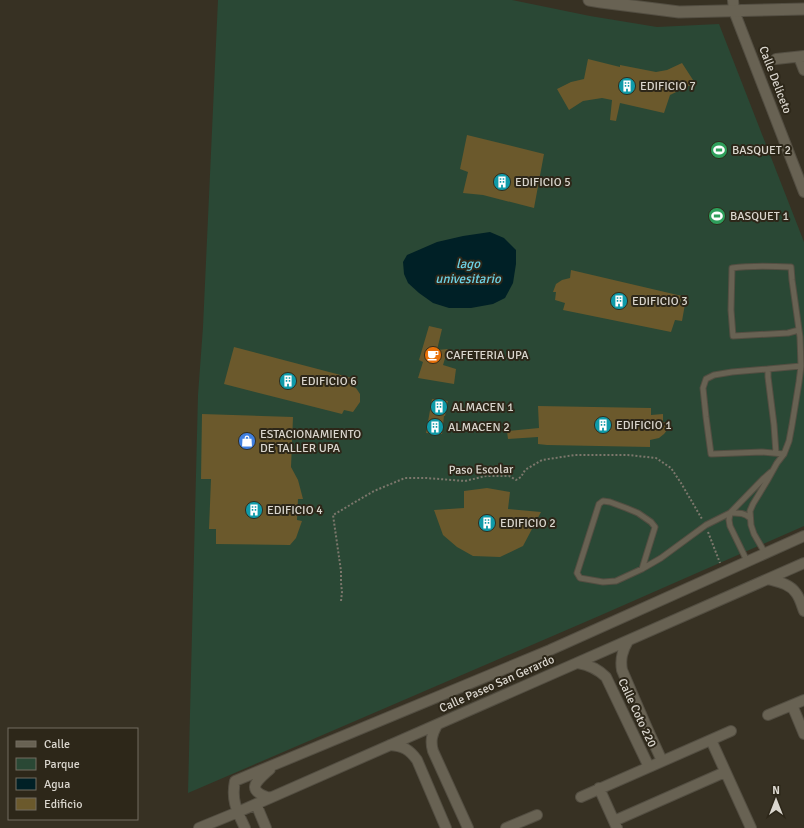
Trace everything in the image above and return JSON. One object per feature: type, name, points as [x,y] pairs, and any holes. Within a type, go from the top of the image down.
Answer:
[{"type":"street","points":[[589,0],[679,12],[734,5],[804,9]]},
{"type":"street","points":[[801,0],[804,4]]},
{"type":"street","name":"Calle Deliceto","points":[[734,5],[804,192]]},
{"type":"street","points":[[776,59],[802,57],[804,70]]},
{"type":"street","name":"Calle Paseo San Gerardo","points":[[238,812],[233,797],[235,781],[550,650],[804,536]]},
{"type":"street","name":"Calle Paseo San Gerardo","points":[[199,828],[804,563]]},
{"type":"street","points":[[768,579],[784,583],[790,587],[796,594],[804,611]]},
{"type":"street","name":"Calle Coto 220","points":[[628,641],[622,654],[622,670],[646,728],[662,761]]},
{"type":"street","name":"Calle Coto 220","points":[[578,663],[594,667],[606,677],[649,767]]},
{"type":"street","points":[[768,715],[804,700]]},
{"type":"street","points":[[792,705],[804,734]]},
{"type":"street","points":[[437,724],[431,739],[433,751],[468,828]]},
{"type":"street","name":"Calle Coto 220","points":[[580,796],[732,731]]},
{"type":"street","points":[[711,740],[751,828]]},
{"type":"street","points":[[390,745],[399,745],[410,751],[417,760],[446,828]]},
{"type":"street","points":[[270,798],[257,793],[255,785],[258,780],[274,765]]},
{"type":"street","points":[[599,788],[615,825],[725,772]]},
{"type":"street","points":[[256,804],[266,828]]},
{"type":"street","points":[[238,812],[245,828]]},
{"type":"street","points":[[506,828],[521,825],[537,815]]},
{"type":"lane","points":[[765,553],[754,534],[750,511],[784,454],[789,441],[801,366],[800,337],[791,267],[747,266],[732,268],[731,310],[733,336],[788,333],[798,330]]},
{"type":"lane","points":[[784,454],[762,452],[711,454],[703,388],[706,379],[714,375],[738,371],[801,366]]},
{"type":"lane","points":[[768,369],[776,453]]},
{"type":"lane","points":[[642,569],[654,528],[651,522],[638,513],[610,502],[603,501],[599,504],[577,573],[580,578],[603,582],[616,581],[642,569],[661,558],[706,525],[730,513],[763,479],[773,471]]},
{"type":"lane","points":[[730,513],[742,513],[750,518]]},
{"type":"lane","points":[[730,513],[730,526],[747,561]]},
{"type":"path","name":"Paso Escolar","points":[[341,601],[341,571],[333,515],[374,491],[405,478],[465,481],[486,476],[509,476],[516,480],[521,477],[525,470],[542,460],[575,455],[628,455],[656,458],[670,468],[681,483],[706,525],[724,572]]},
{"type":"green space","points":[[218,0],[512,0],[590,16],[657,27],[719,24],[804,242],[804,526],[188,793],[198,395],[203,327]]},
{"type":"water","name":"lago univesitario","points":[[490,232],[504,238],[516,250],[516,264],[513,283],[505,298],[493,304],[471,308],[449,308],[433,303],[408,283],[404,274],[403,262],[407,255],[437,242]]},
{"type":"building","name":"EDIFICIO 7","points":[[588,59],[620,67],[620,65],[656,72],[667,70],[682,63],[695,83],[670,95],[664,113],[620,103],[616,121],[610,120],[612,100],[602,98],[583,101],[569,110],[557,89],[571,82],[584,79]]},
{"type":"building","name":"EDIFICIO 5","points":[[467,135],[544,154],[534,208],[483,195],[463,193],[468,172],[460,169]]},
{"type":"building","name":"EDIFICIO 3","points":[[571,270],[682,296],[680,303],[685,304],[682,321],[675,320],[671,332],[563,310],[565,303],[555,300],[556,292],[553,292],[556,284],[562,280],[570,278]]},
{"type":"building","name":"CAFETERIA UPA","points":[[429,326],[442,329],[437,350],[448,349],[443,365],[456,369],[454,384],[418,378],[423,362],[419,360]]},
{"type":"building","name":"EDIFICIO 6","points":[[234,347],[352,378],[350,386],[356,388],[360,394],[360,402],[353,412],[344,410],[342,414],[224,384]]},
{"type":"building","points":[[432,399],[448,401],[444,416],[442,434],[426,433]]},
{"type":"building","name":"EDIFICIO 1","points":[[538,406],[651,408],[651,415],[663,414],[663,422],[668,422],[668,429],[659,438],[650,440],[650,447],[547,445],[538,444],[538,437],[508,439],[507,431],[539,428]]},
{"type":"building","points":[[202,414],[293,417],[291,467],[298,480],[303,499],[298,499],[297,520],[302,521],[296,538],[290,545],[216,544],[216,529],[209,529],[211,479],[201,479]]},
{"type":"building","name":"EDIFICIO 2","points":[[487,488],[510,492],[508,509],[541,512],[523,546],[500,557],[473,556],[457,547],[443,535],[434,510],[464,508],[464,491]]},
{"type":"place","name":"EDIFICIO 7","points":[[627,86]]},
{"type":"place","name":"BASQUET 2","points":[[719,150]]},
{"type":"place","name":"EDIFICIO 5","points":[[502,182]]},
{"type":"place","name":"BASQUET 1","points":[[717,216]]},
{"type":"place","name":"EDIFICIO 3","points":[[619,301]]},
{"type":"place","name":"CAFETERIA UPA","points":[[433,355]]},
{"type":"place","name":"EDIFICIO 6","points":[[288,381]]},
{"type":"place","name":"ALMACEN 1","points":[[439,407]]},
{"type":"place","name":"EDIFICIO 1","points":[[603,425]]},
{"type":"place","name":"ALMACEN 2","points":[[435,427]]},
{"type":"place","name":"ESTACIONAMIENTO DE TALLER UPA","points":[[247,441]]},
{"type":"place","name":"EDIFICIO 4","points":[[254,510]]},
{"type":"place","name":"EDIFICIO 2","points":[[487,523]]}]
